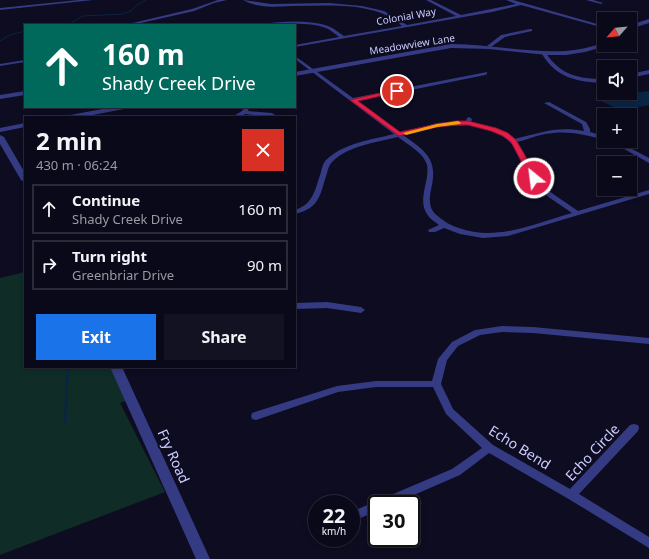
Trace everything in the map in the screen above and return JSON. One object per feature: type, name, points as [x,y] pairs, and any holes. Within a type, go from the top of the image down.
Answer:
[{"type":"street","points":[[0,9],[67,1],[91,0]]},
{"type":"street","points":[[130,24],[193,10],[213,2],[225,0]]},
{"type":"street","points":[[245,0],[252,3],[273,5],[342,6],[383,12],[406,26]]},
{"type":"street","points":[[342,6],[348,0]]},
{"type":"street","points":[[428,0],[459,16]]},
{"type":"street","points":[[508,0],[597,25]]},
{"type":"street","points":[[588,0],[601,3]]},
{"type":"street","name":"Colonial Way","points":[[296,46],[492,11],[520,4]]},
{"type":"street","points":[[637,25],[649,21]]},
{"type":"street","points":[[274,24],[305,24],[328,28],[343,37]]},
{"type":"street","points":[[489,46],[503,36],[530,30]]},
{"type":"street","name":"Meadowview Lane","points":[[296,74],[451,46],[489,46],[544,54],[580,51],[597,47]]},
{"type":"street","points":[[544,54],[549,63],[567,75],[597,81]]},
{"type":"street","points":[[296,58],[423,153],[430,164],[430,177],[426,202],[430,214],[444,225],[463,232],[483,236],[508,234],[649,192]]},
{"type":"street","points":[[0,65],[24,61]]},
{"type":"street","points":[[353,100],[485,72]]},
{"type":"street","points":[[637,75],[649,72]]},
{"type":"street","points":[[0,97],[24,93]]},
{"type":"street","points":[[547,103],[584,123],[587,132]]},
{"type":"street","points":[[82,116],[95,115],[120,108]]},
{"type":"street","points":[[236,116],[246,109],[272,115]]},
{"type":"street","points":[[296,212],[305,209],[315,200],[327,163],[347,148],[399,134],[468,121],[505,135],[514,141],[534,178],[546,193],[577,214]]},
{"type":"street","points":[[0,130],[24,125]]},
{"type":"street","points":[[514,141],[548,132],[565,130],[587,132],[597,136]]},
{"type":"street","points":[[0,137],[24,178]]},
{"type":"street","points":[[626,148],[649,161]]},
{"type":"street","points":[[432,230],[444,225]]},
{"type":"street","points":[[296,306],[327,304],[361,310]]},
{"type":"street","points":[[256,416],[337,389],[376,384],[436,384],[443,359],[455,344],[478,332],[502,329],[533,330],[649,341]]},
{"type":"street","name":"Fry Road","points":[[116,368],[203,559]]},
{"type":"street","name":"Echo Bend","points":[[436,384],[449,411],[489,448],[571,495],[649,543]]},
{"type":"street","name":"Echo Circle","points":[[571,495],[634,428]]},
{"type":"street","points":[[403,495],[456,472],[489,448]]},
{"type":"green space","points":[[24,272],[24,368],[116,368],[131,399],[120,403],[165,492],[0,555],[0,278]]},
{"type":"water","points":[[649,91],[649,105],[633,108],[616,108],[598,100],[637,100],[637,93]]},
{"type":"waterway","points":[[70,24],[83,16],[122,14],[131,11],[137,5],[146,0]]},
{"type":"waterway","points":[[0,41],[10,35],[24,31]]},
{"type":"waterway","points":[[65,423],[68,368]]},
{"type":"slow traffic","points":[[406,133],[458,123]]},
{"type":"route","points":[[397,91],[353,100],[399,134],[437,126],[468,123],[505,135],[514,141],[534,178]]}]
